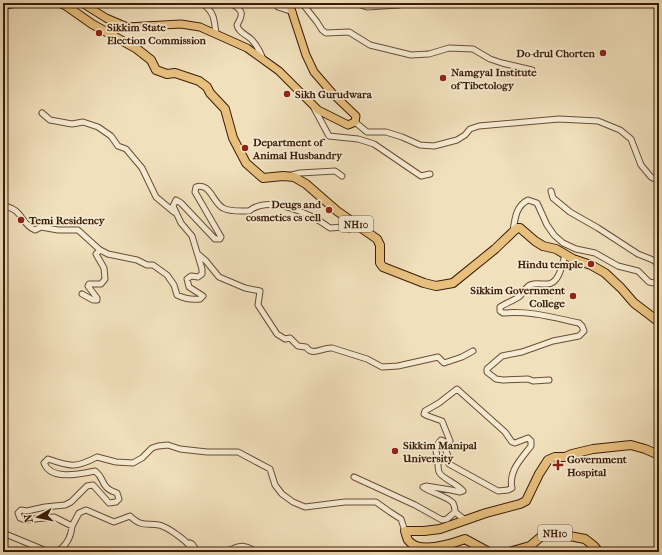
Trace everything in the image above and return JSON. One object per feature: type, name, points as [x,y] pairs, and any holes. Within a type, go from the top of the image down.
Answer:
[{"type":"highway","points":[[3,5],[14,3]]},
{"type":"highway","name":"NH10","points":[[65,4],[92,24],[137,49],[151,60],[156,70],[167,74],[175,73],[199,81],[206,87],[225,110],[233,138],[246,163],[262,178],[287,176],[294,177],[306,184],[377,239],[380,245],[380,263],[383,266],[424,283],[436,286],[453,283],[495,249],[513,231]]},
{"type":"highway","points":[[513,231],[516,228],[520,228],[542,246],[556,249],[565,255],[591,265],[605,273],[634,303],[659,322]]},
{"type":"highway","points":[[489,552],[466,539],[434,548],[424,549],[416,547],[409,541],[405,531],[440,529],[486,513],[520,504],[526,501],[539,474],[548,460],[555,457],[565,457],[593,449],[631,445],[659,455]]},
{"type":"highway","name":"NH10","points":[[509,552],[530,546],[543,535],[554,533],[586,539],[599,552]]},
{"type":"main road","points":[[82,3],[106,18],[127,27],[181,24],[200,27],[247,48],[279,71],[318,110],[348,125],[355,122],[356,116],[334,95],[314,72],[306,55],[289,3]]},
{"type":"street","points":[[202,3],[211,10],[216,34]]},
{"type":"street","points":[[232,3],[242,12],[237,24],[238,28],[251,40],[261,54],[263,60]]},
{"type":"street","points":[[274,3],[278,7],[285,8],[293,12]]},
{"type":"street","points":[[302,3],[322,30],[326,33],[349,32],[370,45],[410,55],[429,54],[449,48],[473,49],[502,64],[532,70]]},
{"type":"street","points":[[355,3],[367,7],[375,7],[399,5],[402,3]]},
{"type":"street","points":[[210,5],[217,18],[214,21]]},
{"type":"street","points":[[311,102],[329,136],[358,139],[374,144],[421,176],[430,174]]},
{"type":"street","points":[[42,113],[50,120],[72,124],[83,122],[98,127],[111,136],[118,146],[126,149],[142,168],[156,197],[175,213]]},
{"type":"street","points":[[355,122],[367,132],[386,132],[420,145],[434,146],[456,140],[465,135],[470,129],[479,126],[559,119],[598,121],[620,130],[631,139],[641,165],[651,177],[659,181]]},
{"type":"street","points":[[287,176],[300,173],[335,171],[342,176]]},
{"type":"street","points":[[3,206],[8,206],[18,212],[21,217],[35,230],[41,227],[58,230],[78,230],[100,250],[108,254],[137,260],[147,265],[153,265],[167,275],[174,285],[177,295],[185,299],[193,300],[200,299],[203,296],[189,287],[187,279],[190,276],[198,277],[202,274],[202,269],[192,236],[175,213],[173,206],[176,200],[181,203],[215,239],[220,239],[221,237],[195,192],[196,187],[205,187],[221,207],[226,210],[249,211],[253,207],[260,205],[275,205],[308,214],[330,228],[343,227],[349,229],[354,228],[357,224]]},
{"type":"street","points":[[551,191],[553,198],[570,212],[638,254],[659,264]]},
{"type":"street","points":[[513,231],[517,211],[522,203],[528,200],[537,203],[554,236],[563,243],[576,249],[595,253],[618,266],[638,271],[649,282],[659,284]]},
{"type":"street","points":[[82,294],[96,300],[97,298],[88,286],[92,283],[101,284],[105,279],[104,268],[96,254],[100,250]]},
{"type":"street","points":[[197,253],[219,277],[245,288],[260,291],[258,305],[277,334],[285,339],[290,338],[298,346],[306,347],[309,351],[314,352],[332,348],[367,359],[382,367],[398,366],[438,357],[444,363],[462,357],[473,351]]},
{"type":"street","points":[[549,380],[533,381],[528,379],[496,379],[487,372],[487,369],[502,356],[522,352],[553,341],[579,336],[584,331],[579,323],[544,314],[530,312],[503,313],[500,311],[500,307],[517,298],[530,285],[549,285],[554,282],[558,276],[565,255]]},
{"type":"street","points":[[457,389],[505,432],[512,442],[515,443],[528,438],[531,441],[531,446],[515,466],[510,482],[512,488],[498,491],[450,464],[446,451],[448,443],[450,441],[442,421],[424,414],[425,411],[439,403],[457,389]]},
{"type":"street","points":[[448,443],[441,440],[437,444],[435,450],[438,457],[439,472],[442,476],[460,486],[463,491],[460,492],[426,486],[423,487],[453,503],[456,512],[465,520]]},
{"type":"street","points":[[72,526],[54,518],[25,520],[20,518],[18,513],[21,510],[27,511],[45,506],[65,505],[71,502],[87,486],[93,485],[109,503],[116,502],[119,499],[117,493],[106,488],[102,483],[100,475],[95,471],[64,475],[51,472],[46,468],[44,463],[48,459],[76,466],[97,457],[116,462],[133,463],[142,458],[152,448],[168,445],[180,449],[207,452],[238,452],[270,469],[275,485],[282,494],[293,502],[305,507],[345,502],[376,502],[401,519],[405,531]]},
{"type":"street","points":[[354,477],[415,505],[442,520],[447,519],[456,512]]},
{"type":"street","points":[[56,552],[62,549],[68,542],[72,526],[80,512],[86,510],[114,522],[130,516],[136,522],[164,527],[192,544],[198,552]]},
{"type":"street","points":[[3,533],[49,552]]},
{"type":"street","points":[[187,542],[191,547],[189,552]]},
{"type":"street","points":[[224,552],[237,546],[244,546],[257,552]]},
{"type":"tunnel","points":[[210,5],[214,3]]},
{"type":"place","name":"Sikkim State Election Commission","points":[[99,33]]},
{"type":"place","name":"Do-drul Chorten","points":[[603,53]]},
{"type":"place","name":"Namgyal Institute of Tibetology","points":[[443,78]]},
{"type":"place","name":"Sikh Gurudwara","points":[[287,94]]},
{"type":"place","name":"Department of Animal Husbandry","points":[[245,148]]},
{"type":"place","name":"Deugs and cosmetics cs cell","points":[[329,210]]},
{"type":"place","name":"Temi Residency","points":[[21,220]]},
{"type":"place","name":"Hindu temple","points":[[591,264]]},
{"type":"place","name":"Sikkim Government College","points":[[573,296]]},
{"type":"place","name":"Sikkim Manipal University","points":[[395,451]]},
{"type":"place","name":"Government Hospital","points":[[558,465]]}]
